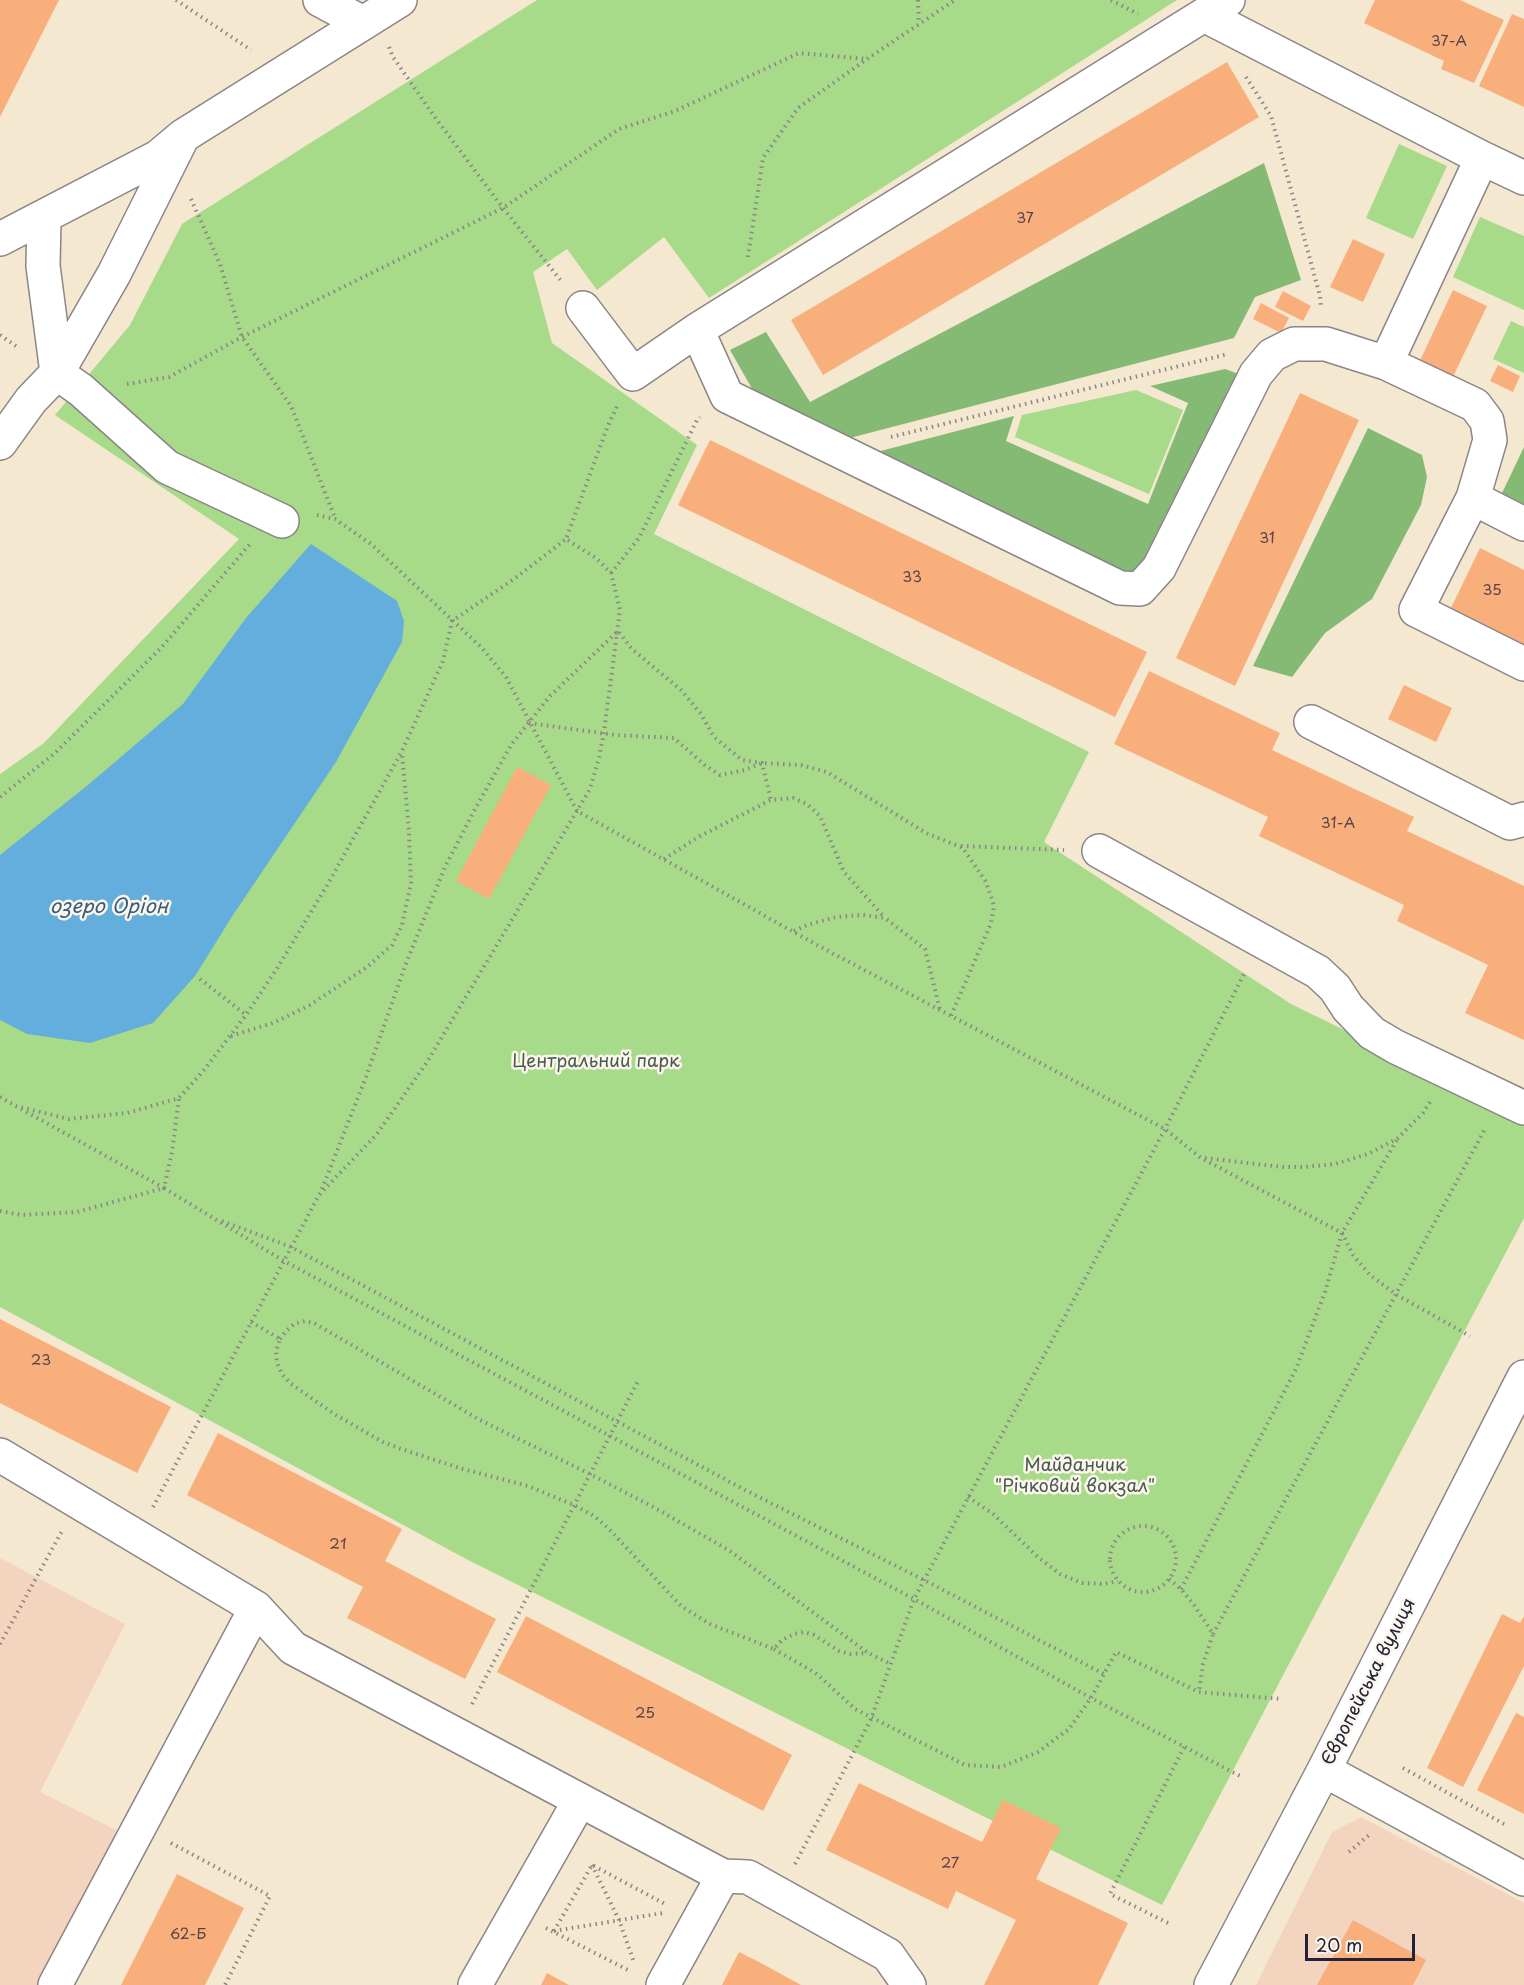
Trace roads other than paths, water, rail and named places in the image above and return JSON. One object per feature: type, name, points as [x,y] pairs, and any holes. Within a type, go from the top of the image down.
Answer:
[{"type":"street","points":[[320,0],[375,32]]},
{"type":"street","points":[[0,239],[178,147],[284,72],[375,32],[400,0]]},
{"type":"street","points":[[583,308],[633,374],[741,302],[1203,16],[1524,178]]},
{"type":"street","points":[[0,443],[31,400],[69,382],[114,274],[178,147]]},
{"type":"street","points":[[1386,363],[1482,158]]},
{"type":"street","points":[[44,217],[43,266],[69,382],[166,467],[282,520]]},
{"type":"street","points":[[697,330],[727,396],[1120,588],[1140,589],[1159,568],[1256,374],[1272,355],[1294,344],[1326,344],[1386,363],[1475,405],[1487,421],[1490,440],[1473,498],[1416,610],[1524,664]]},
{"type":"street","points":[[1473,498],[1524,524]]},
{"type":"street","points":[[1311,722],[1510,823],[1524,819]]},
{"type":"street","points":[[1099,851],[1318,972],[1335,988],[1348,1008],[1372,1033],[1513,1102]]},
{"type":"street","name":"Європейська вулиця","points":[[1211,1985],[1324,1770],[1524,1377]]},
{"type":"street","points":[[0,1455],[256,1608],[293,1648],[723,1876],[748,1877],[888,1955],[909,1985]]},
{"type":"street","points":[[55,1985],[256,1608]]},
{"type":"street","points":[[1324,1770],[1524,1879]]},
{"type":"street","points":[[475,1985],[580,1800]]},
{"type":"street","points":[[651,1980],[688,1916],[723,1876]]},
{"type":"water","name":"озеро Оріон","points":[[311,544],[397,601],[404,621],[402,642],[336,762],[233,915],[195,976],[153,1023],[90,1043],[27,1034],[0,1020],[0,855],[88,785],[183,704],[246,618]]},
{"type":"park label","name":"Центральний парк","points":[[596,1062]]},
{"type":"park label","name":"Майданчик \"Річковий вокзал\"","points":[[1075,1476]]}]
